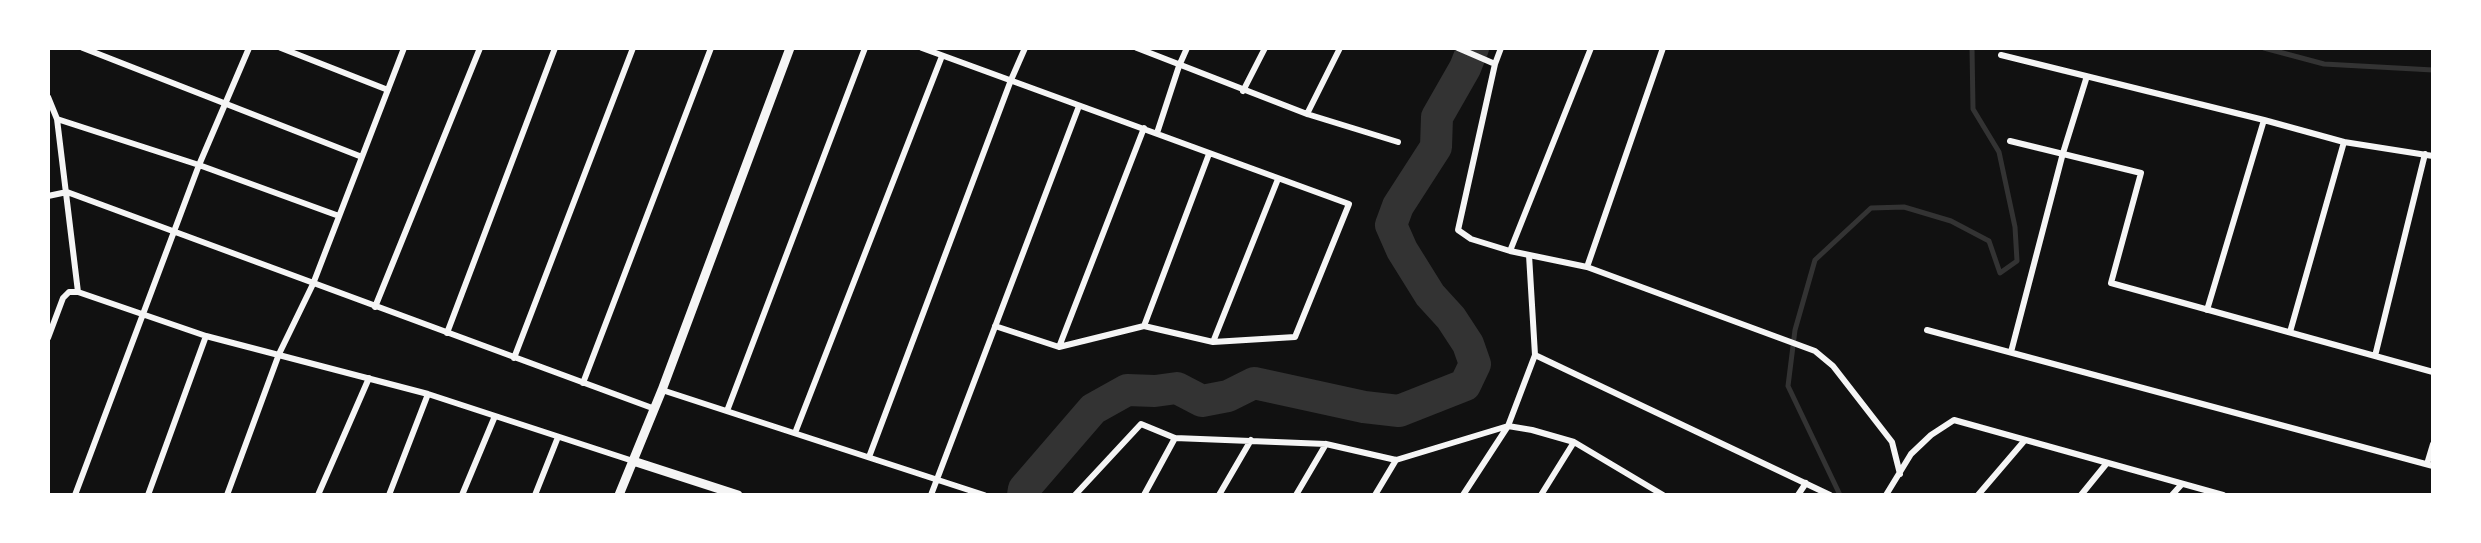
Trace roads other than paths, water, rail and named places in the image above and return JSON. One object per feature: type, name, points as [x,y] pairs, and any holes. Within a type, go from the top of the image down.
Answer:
[{"type":"street","points":[[83,48],[362,157]]},
{"type":"street","points":[[75,495],[199,165],[249,48]]},
{"type":"street","points":[[281,48],[388,90]]},
{"type":"street","points":[[227,495],[279,354],[313,284],[404,48]]},
{"type":"street","points":[[375,307],[480,48]]},
{"type":"street","points":[[447,333],[555,48]]},
{"type":"street","points":[[514,358],[633,48]]},
{"type":"street","points":[[583,383],[711,48]]},
{"type":"street","points":[[619,495],[662,390],[790,48]]},
{"type":"street","points":[[726,411],[865,48]]},
{"type":"street","points":[[921,48],[1349,204],[1295,337],[1213,342],[1144,326],[1059,347],[995,326]]},
{"type":"street","points":[[869,457],[1025,48]]},
{"type":"street","points":[[1137,48],[1243,91],[1307,114],[1398,142]]},
{"type":"street","points":[[1157,133],[1187,48]]},
{"type":"street","points":[[1243,91],[1265,48]]},
{"type":"street","points":[[1307,114],[1340,48]]},
{"type":"street","points":[[1458,48],[1495,64]]},
{"type":"street","points":[[1501,48],[1495,64],[1458,230],[1471,239],[1529,255],[1587,267],[1815,351],[1833,366],[1892,442],[1900,474]]},
{"type":"street","points":[[1510,250],[1591,48]]},
{"type":"street","points":[[1587,267],[1663,48]]},
{"type":"street","points":[[2001,55],[2344,142],[2433,156]]},
{"type":"street","points":[[795,433],[942,56]]},
{"type":"street","points":[[2011,352],[2063,153],[2087,76]]},
{"type":"street","points":[[48,97],[57,118],[78,292]]},
{"type":"street","points":[[931,495],[1079,106]]},
{"type":"street","points":[[57,118],[199,165],[339,216]]},
{"type":"street","points":[[2207,310],[2264,120]]},
{"type":"street","points":[[1059,347],[1144,129]]},
{"type":"street","points":[[2010,141],[2141,173],[2112,283],[2433,372]]},
{"type":"street","points":[[2290,332],[2344,142]]},
{"type":"street","points":[[1144,326],[1209,154]]},
{"type":"street","points":[[2375,356],[2425,154]]},
{"type":"street","points":[[1213,342],[1278,179]]},
{"type":"street","points":[[48,196],[67,192],[174,234],[654,409]]},
{"type":"street","points":[[1463,495],[1508,426],[1535,355],[1529,255]]},
{"type":"street","points":[[48,338],[63,298],[69,292],[78,292],[206,336],[428,394],[738,495]]},
{"type":"street","points":[[1927,330],[2430,465],[2433,444]]},
{"type":"street","points":[[148,495],[206,336]]},
{"type":"street","points":[[1535,355],[1830,495]]},
{"type":"street","points":[[318,495],[369,378]]},
{"type":"street","points":[[662,390],[984,495]]},
{"type":"street","points":[[389,495],[428,394]]},
{"type":"street","points":[[462,495],[495,416]]},
{"type":"street","points":[[1886,495],[1911,454],[1931,435],[1954,420],[2223,495]]},
{"type":"street","points":[[1074,495],[1141,424],[1175,438],[1326,444],[1396,460],[1508,426],[1574,442],[1663,495]]},
{"type":"street","points":[[535,495],[558,436]]},
{"type":"street","points":[[1144,495],[1175,438]]},
{"type":"street","points":[[1219,495],[1251,440]]},
{"type":"street","points":[[1978,495],[2025,440]]},
{"type":"street","points":[[1541,495],[1574,442]]},
{"type":"street","points":[[1296,495],[1326,444]]},
{"type":"street","points":[[1375,495],[1396,460]]},
{"type":"street","points":[[2081,495],[2107,463]]},
{"type":"street","points":[[1798,495],[1806,483]]},
{"type":"street","points":[[2172,495],[2182,484]]},
{"type":"waterway","points":[[1023,495],[1024,489],[1093,409],[1127,390],[1155,391],[1177,388],[1202,401],[1228,396],[1254,383],[1364,407],[1399,411],[1465,385],[1475,364],[1468,344],[1451,318],[1430,295],[1402,250],[1391,225],[1398,206],[1436,147],[1437,117],[1465,68],[1473,48]]},
{"type":"waterway","points":[[1840,495],[1788,386],[1795,330],[1815,260],[1871,208],[1904,207],[1951,221],[1989,241],[2000,273],[2017,261],[2015,227],[1999,152],[1973,109],[1972,48]]},
{"type":"waterway","points":[[2264,48],[2324,64],[2433,70]]}]
